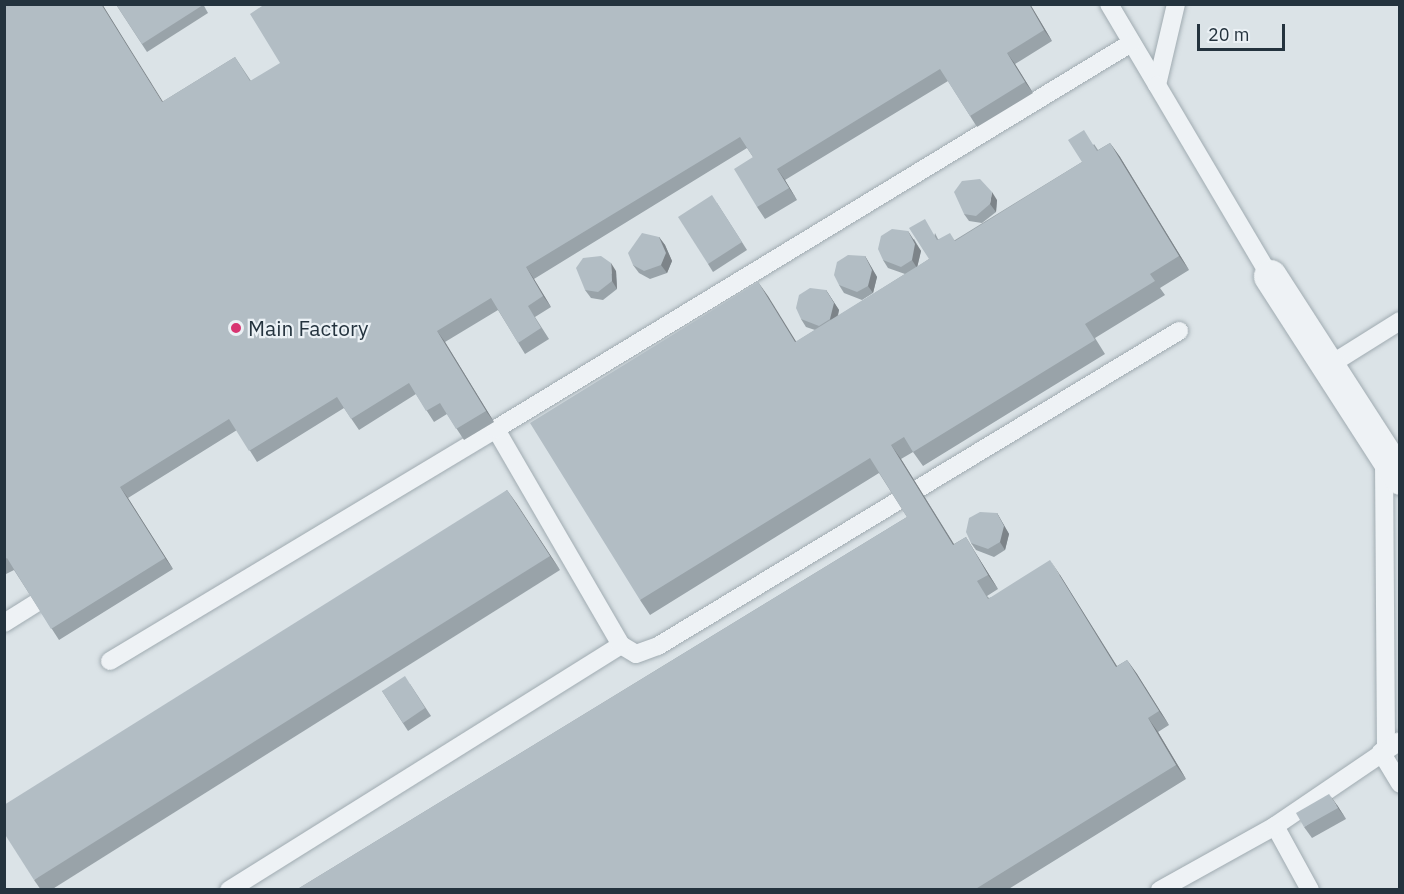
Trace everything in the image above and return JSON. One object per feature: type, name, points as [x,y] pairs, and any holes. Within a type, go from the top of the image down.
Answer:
[{"type":"street","points":[[1270,276],[1392,466]]},
{"type":"lane","points":[[1108,4],[1270,276]]},
{"type":"lane","points":[[1156,85],[1176,4]]},
{"type":"lane","points":[[111,661],[1131,43]]},
{"type":"lane","points":[[1328,366],[1400,321]]},
{"type":"lane","points":[[496,429],[621,645],[636,654],[658,646],[1179,331]]},
{"type":"lane","points":[[1392,466],[1389,747],[1400,783]]},
{"type":"lane","points":[[4,623],[36,603]]},
{"type":"lane","points":[[229,890],[621,645]]},
{"type":"lane","points":[[1160,890],[1275,826],[1389,747]]},
{"type":"lane","points":[[1275,826],[1310,890]]},
{"type":"building","name":"Main Factory","points":[[4,4],[101,4],[162,102],[235,57],[250,81],[280,63],[250,14],[265,4],[1029,4],[1044,30],[1007,53],[1025,82],[970,116],[940,69],[777,169],[789,188],[757,207],[734,169],[753,157],[740,137],[526,267],[543,296],[528,306],[541,328],[518,343],[491,298],[437,331],[486,411],[456,429],[440,403],[426,411],[409,383],[351,419],[337,397],[249,451],[229,419],[120,487],[165,558],[51,629],[7,558],[4,560]]},
{"type":"building","points":[[120,4],[203,5],[142,44],[117,6]]},
{"type":"building","points":[[1084,130],[1097,151],[1110,143],[1179,256],[1150,274],[1155,281],[1085,324],[1095,340],[913,452],[904,437],[891,445],[953,545],[966,537],[988,575],[977,581],[988,599],[1050,560],[1116,667],[1127,660],[1159,711],[1148,718],[1176,765],[974,890],[296,890],[907,517],[870,458],[640,600],[530,423],[758,282],[795,342],[929,259],[909,228],[925,219],[937,240],[950,233],[955,241],[1082,162],[1068,140]]},
{"type":"building","points":[[980,179],[992,192],[990,204],[976,216],[964,214],[954,192],[962,181]]},
{"type":"building","points":[[712,195],[742,242],[708,264],[678,217]]},
{"type":"building","points":[[892,229],[908,231],[915,244],[912,260],[901,267],[883,260],[878,249],[881,236]]},
{"type":"building","points":[[642,233],[659,237],[666,253],[661,265],[644,271],[633,265],[628,253]]},
{"type":"building","points":[[848,255],[865,256],[872,270],[868,286],[857,292],[839,285],[834,275],[837,262]]},
{"type":"building","points":[[601,256],[611,263],[612,281],[598,292],[585,290],[576,268],[583,258]]},
{"type":"building","points":[[810,288],[826,290],[834,303],[830,319],[819,326],[801,319],[796,308],[799,295]]},
{"type":"building","points":[[507,490],[550,556],[34,880],[4,833],[4,805]]},
{"type":"building","points":[[980,512],[997,513],[1004,526],[1000,542],[988,549],[971,543],[966,532],[969,518]]},
{"type":"building","points":[[405,676],[425,708],[403,723],[382,691]]},
{"type":"building","points":[[1329,794],[1338,808],[1304,827],[1296,813]]},
{"type":"place","name":"Main Factory","points":[[236,328]]}]
